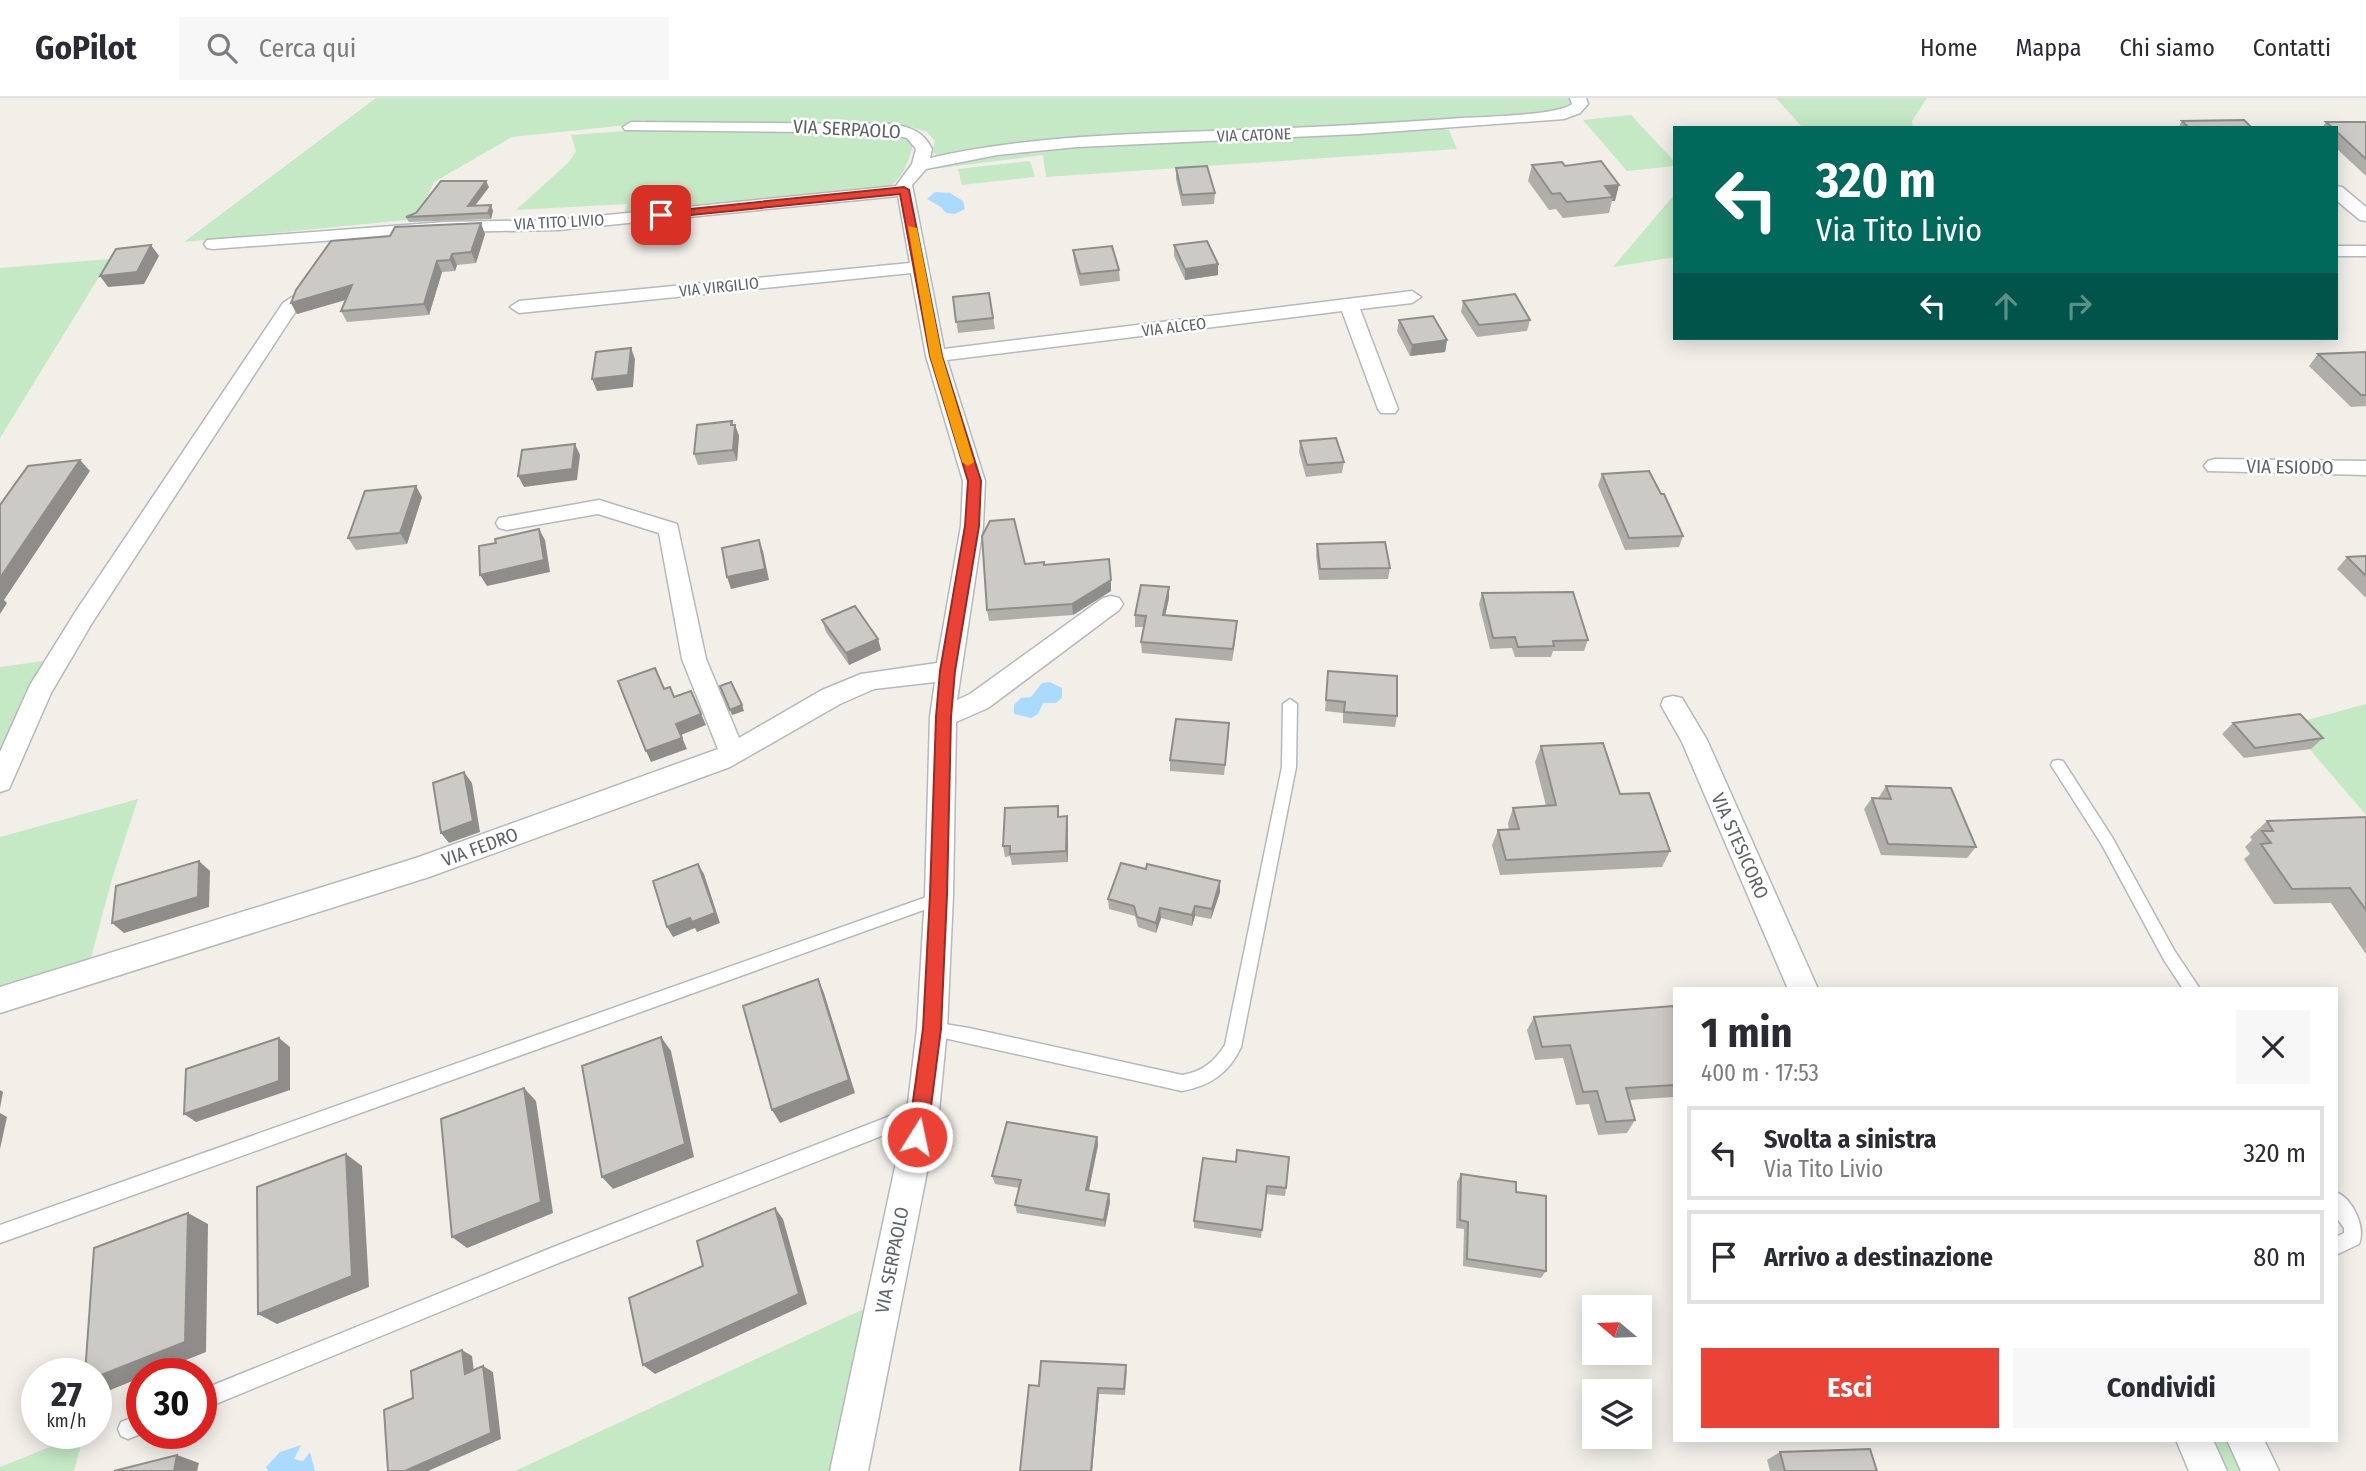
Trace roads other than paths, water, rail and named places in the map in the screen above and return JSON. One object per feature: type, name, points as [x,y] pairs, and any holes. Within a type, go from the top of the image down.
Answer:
[{"type":"street","name":"VIA CATONE","points":[[920,165],[954,158],[1089,142],[1396,128],[1564,114],[1575,110],[1580,104],[1578,98]]},
{"type":"street","name":"VIA SERPAOLO","points":[[631,127],[823,126],[895,129],[906,131],[921,141],[924,149],[920,165]]},
{"type":"street","points":[[904,190],[904,186],[920,165]]},
{"type":"street","name":"VIA SERPAOLO","points":[[849,1471],[923,1111],[932,1029],[943,717],[972,526],[974,481],[936,356],[904,190]]},
{"type":"street","name":"VIA TITO LIVIO","points":[[213,244],[445,227],[558,225],[904,190]]},
{"type":"street","points":[[2338,193],[2366,216]]},
{"type":"street","points":[[2338,251],[2366,251]]},
{"type":"street","name":"VIA VIRGILIO","points":[[519,307],[919,267]]},
{"type":"street","name":"VIA ALCEO","points":[[936,356],[1412,297]]},
{"type":"street","points":[[0,782],[39,692],[84,617],[292,303]]},
{"type":"street","points":[[1349,305],[1388,410]]},
{"type":"street","name":"VIA ESIODO","points":[[2215,466],[2366,468]]},
{"type":"street","points":[[507,523],[599,507],[669,529],[694,659],[732,752]]},
{"type":"street","points":[[943,717],[979,701],[1111,604]]},
{"type":"street","name":"VIA FEDRO","points":[[0,1000],[419,869],[721,760],[831,698],[870,680],[948,671]]},
{"type":"street","name":"VIA STESICORO","points":[[1673,705],[1694,740],[1802,987]]},
{"type":"street","points":[[2195,1442],[2208,1471]]},
{"type":"street","points":[[2246,1442],[2260,1471]]},
{"type":"lane","points":[[932,1029],[1182,1083],[1197,1081],[1213,1074],[1233,1047],[1289,767],[1290,704]]},
{"type":"lane","points":[[2058,765],[2107,841],[2169,955],[2191,987]]},
{"type":"lane","points":[[0,1234],[937,899]]},
{"type":"lane","points":[[217,1393],[556,1255],[923,1111]]},
{"type":"lane","points":[[2338,1204],[2353,1226],[2353,1238],[2338,1245]]},
{"type":"water","points":[[935,192],[950,193],[963,201],[965,209],[955,214],[946,213],[927,199]]},
{"type":"water","points":[[1050,682],[1062,688],[1062,698],[1056,703],[1043,703],[1038,714],[1031,718],[1014,714],[1014,705],[1021,698],[1031,697],[1042,683]]},
{"type":"water","points":[[301,1445],[294,1459],[303,1461],[310,1452],[315,1471],[268,1471],[266,1467],[280,1452]]}]
